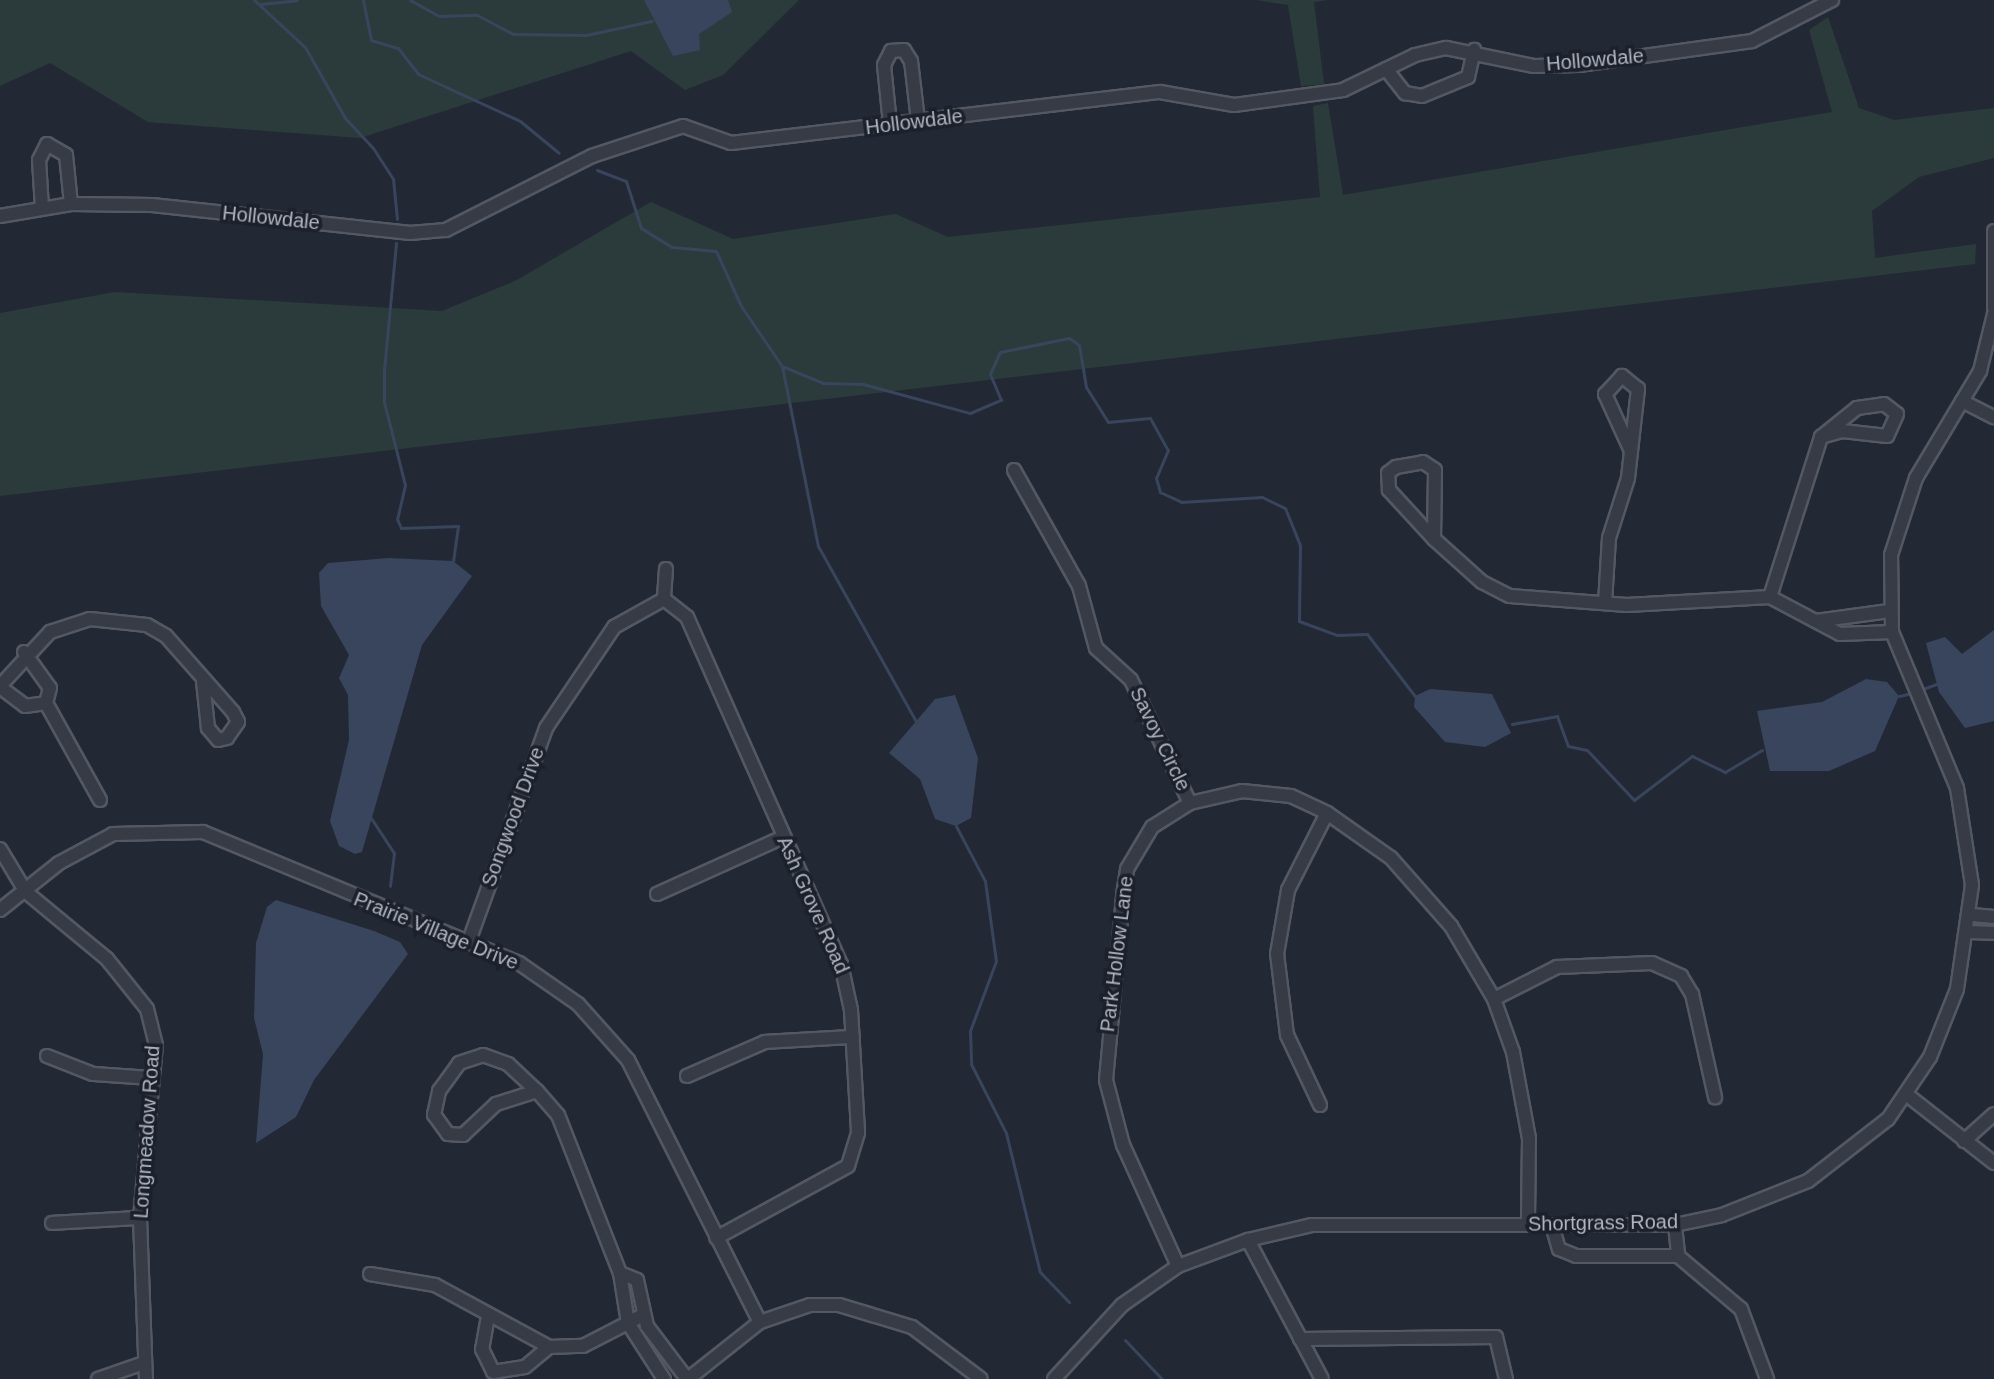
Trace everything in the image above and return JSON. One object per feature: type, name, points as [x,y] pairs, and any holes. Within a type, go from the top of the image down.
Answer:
[{"type":"street","name":"Hollowdale","points":[[0,216],[71,204],[152,205],[410,233],[446,230],[592,156],[683,126],[731,143],[1160,92],[1234,105],[1343,90],[1436,50],[1474,50],[1534,66],[1705,48],[1764,37],[1832,0]]},
{"type":"street","points":[[890,124],[884,65],[891,51],[904,50],[911,61],[918,121]]},
{"type":"street","points":[[1386,69],[1405,93],[1422,96],[1468,77],[1474,50]]},
{"type":"street","points":[[42,208],[39,160],[47,144],[66,155],[71,204]]},
{"type":"street","points":[[1994,231],[1994,308]]},
{"type":"street","name":"Shortgrass Road","points":[[1054,1379],[1088,1334],[1178,1266],[1248,1240],[1312,1225],[1675,1225],[1734,1212],[1808,1181],[1888,1119],[1906,1094],[1945,1020],[1972,915],[1971,852],[1957,788],[1892,632],[1889,611],[1891,555],[1904,503],[1988,351],[1994,314]]},
{"type":"street","points":[[1605,603],[1609,538],[1631,451],[1638,389],[1622,376],[1605,394],[1631,451]]},
{"type":"street","points":[[1962,401],[1994,417]]},
{"type":"street","points":[[1770,597],[1821,437],[1857,408],[1884,404],[1897,414],[1887,436],[1842,431],[1821,437]]},
{"type":"street","points":[[1434,539],[1435,470],[1423,462],[1396,467],[1388,473],[1389,490],[1434,539],[1482,582],[1510,596],[1605,603],[1770,597],[1840,634],[1892,632]]},
{"type":"street","name":"Savoy Circle","points":[[1014,470],[1079,586],[1096,648],[1131,680],[1190,803]]},
{"type":"street","points":[[664,599],[666,569]]},
{"type":"street","name":"Ash Grove Road","points":[[664,599],[687,617],[841,964],[853,1037],[858,1133],[848,1166],[716,1238]]},
{"type":"street","name":"Songwood Drive","points":[[469,941],[546,728],[614,627],[664,599]]},
{"type":"street","points":[[1816,621],[1889,611]]},
{"type":"street","points":[[46,703],[25,706],[0,686],[24,652],[68,624],[119,619],[166,636],[203,681]]},
{"type":"street","points":[[24,652],[50,688],[46,703],[100,800]]},
{"type":"street","name":"Park Hollow Lane","points":[[1178,1266],[1123,1145],[1106,1080],[1106,1045],[1127,869],[1152,827],[1190,803],[1269,791],[1327,813],[1416,885],[1451,926],[1494,999],[1524,1102],[1528,1224]]},
{"type":"street","points":[[1320,1105],[1287,1035],[1277,954],[1288,890],[1327,813]]},
{"type":"street","name":"Prairie Village Drive","points":[[0,910],[113,834],[203,832],[320,886],[469,941],[548,981],[607,1034],[653,1106],[760,1322]]},
{"type":"street","points":[[657,894],[783,837]]},
{"type":"street","name":"Longmeadow Road","points":[[0,849],[26,892],[130,982],[156,1045],[140,1218],[146,1379]]},
{"type":"street","points":[[1972,915],[1994,917]]},
{"type":"street","points":[[1969,932],[1994,933]]},
{"type":"street","points":[[1494,999],[1557,967],[1652,963],[1681,976],[1692,994],[1715,1097]]},
{"type":"street","points":[[687,1076],[765,1042],[853,1037]]},
{"type":"street","points":[[47,1056],[93,1074],[152,1078]]},
{"type":"street","points":[[537,1091],[496,1104],[463,1135],[448,1134],[434,1115],[439,1091],[472,1056],[508,1064],[537,1091],[576,1149],[620,1273],[628,1323],[664,1379]]},
{"type":"street","points":[[1906,1094],[1994,1162]]},
{"type":"street","points":[[1964,1141],[1994,1114]]},
{"type":"street","points":[[52,1223],[140,1218]]},
{"type":"street","points":[[1552,1225],[1559,1249],[1576,1256],[1678,1256],[1741,1309],[1767,1379]]},
{"type":"street","points":[[1675,1225],[1678,1256]]},
{"type":"street","points":[[1248,1240],[1322,1379]]},
{"type":"street","points":[[620,1273],[637,1280],[643,1315],[687,1379],[760,1322],[810,1305],[872,1310],[912,1327],[981,1379]]},
{"type":"street","points":[[370,1274],[435,1285],[549,1347],[583,1346],[643,1315]]},
{"type":"street","points":[[488,1316],[482,1349],[493,1372],[525,1367],[549,1347]]},
{"type":"street","points":[[641,1347],[656,1337]]},
{"type":"street","points":[[1300,1339],[1496,1337],[1506,1379]]},
{"type":"street","points":[[98,1379],[144,1363]]},
{"type":"shaded area","points":[[0,0],[799,0],[723,75],[685,90],[631,51],[360,138],[148,122],[50,63],[0,86]]},
{"type":"shaded area","points":[[1255,0],[1329,0],[1314,2],[1324,84],[1301,86],[1288,5]]},
{"type":"shaded area","points":[[1828,17],[1859,108],[1894,120],[1994,108],[1994,158],[1919,177],[1872,211],[1875,258],[1976,244],[1975,264],[0,496],[0,313],[115,292],[442,311],[515,281],[651,202],[733,239],[896,214],[948,237],[1320,197],[1313,106],[1328,103],[1343,195],[1832,112],[1809,30]]},
{"type":"water","points":[[644,0],[728,0],[732,12],[699,34],[700,50],[673,56]]},
{"type":"water","points":[[389,558],[453,561],[472,576],[422,645],[362,852],[355,854],[339,846],[330,821],[349,740],[348,695],[339,678],[349,655],[321,606],[319,573],[328,563]]},
{"type":"water","points":[[1994,630],[1994,721],[1965,728],[1939,692],[1926,643],[1945,637],[1962,654]]},
{"type":"water","points":[[1866,679],[1887,682],[1899,696],[1875,751],[1829,771],[1770,771],[1757,711],[1822,702]]},
{"type":"water","points":[[1430,689],[1492,694],[1511,733],[1485,747],[1445,742],[1414,707],[1415,696]]},
{"type":"water","points":[[955,695],[978,758],[971,818],[956,826],[935,819],[920,779],[889,753],[935,699]]},
{"type":"water","points":[[276,900],[374,931],[400,942],[408,954],[314,1080],[296,1117],[256,1143],[263,1054],[254,1018],[256,943],[267,907]]},
{"type":"waterway","points":[[254,0],[305,47],[345,118],[373,148],[393,179],[397,219]]},
{"type":"waterway","points":[[261,4],[297,0]]},
{"type":"waterway","points":[[363,0],[371,40],[398,48],[418,74],[520,121],[559,153]]},
{"type":"waterway","points":[[410,0],[439,16],[477,15],[513,34],[586,35],[652,21]]},
{"type":"waterway","points":[[597,170],[626,181],[641,228],[672,247],[716,251],[741,306],[782,366],[818,546],[916,721]]},
{"type":"waterway","points":[[396,243],[384,369],[384,402],[405,485],[397,519],[401,528],[458,526],[453,561]]},
{"type":"waterway","points":[[782,366],[823,383],[863,384],[970,413],[1001,400],[990,374],[1000,352],[1069,338],[1079,345],[1086,387],[1108,422],[1150,418],[1168,450],[1156,478],[1160,492],[1181,502],[1262,497],[1285,508],[1300,545],[1299,621],[1337,635],[1367,634],[1415,696]]},
{"type":"waterway","points":[[1920,690],[1942,682]]},
{"type":"waterway","points":[[1899,696],[1912,693]]},
{"type":"waterway","points":[[1512,724],[1557,716],[1568,746],[1587,750],[1634,800],[1692,756],[1725,772],[1762,750]]},
{"type":"waterway","points":[[371,818],[394,853],[390,886]]},
{"type":"waterway","points":[[956,826],[985,881],[996,961],[970,1031],[971,1064],[1006,1133],[1040,1272],[1069,1302]]},
{"type":"waterway","points":[[1125,1340],[1162,1379]]}]
